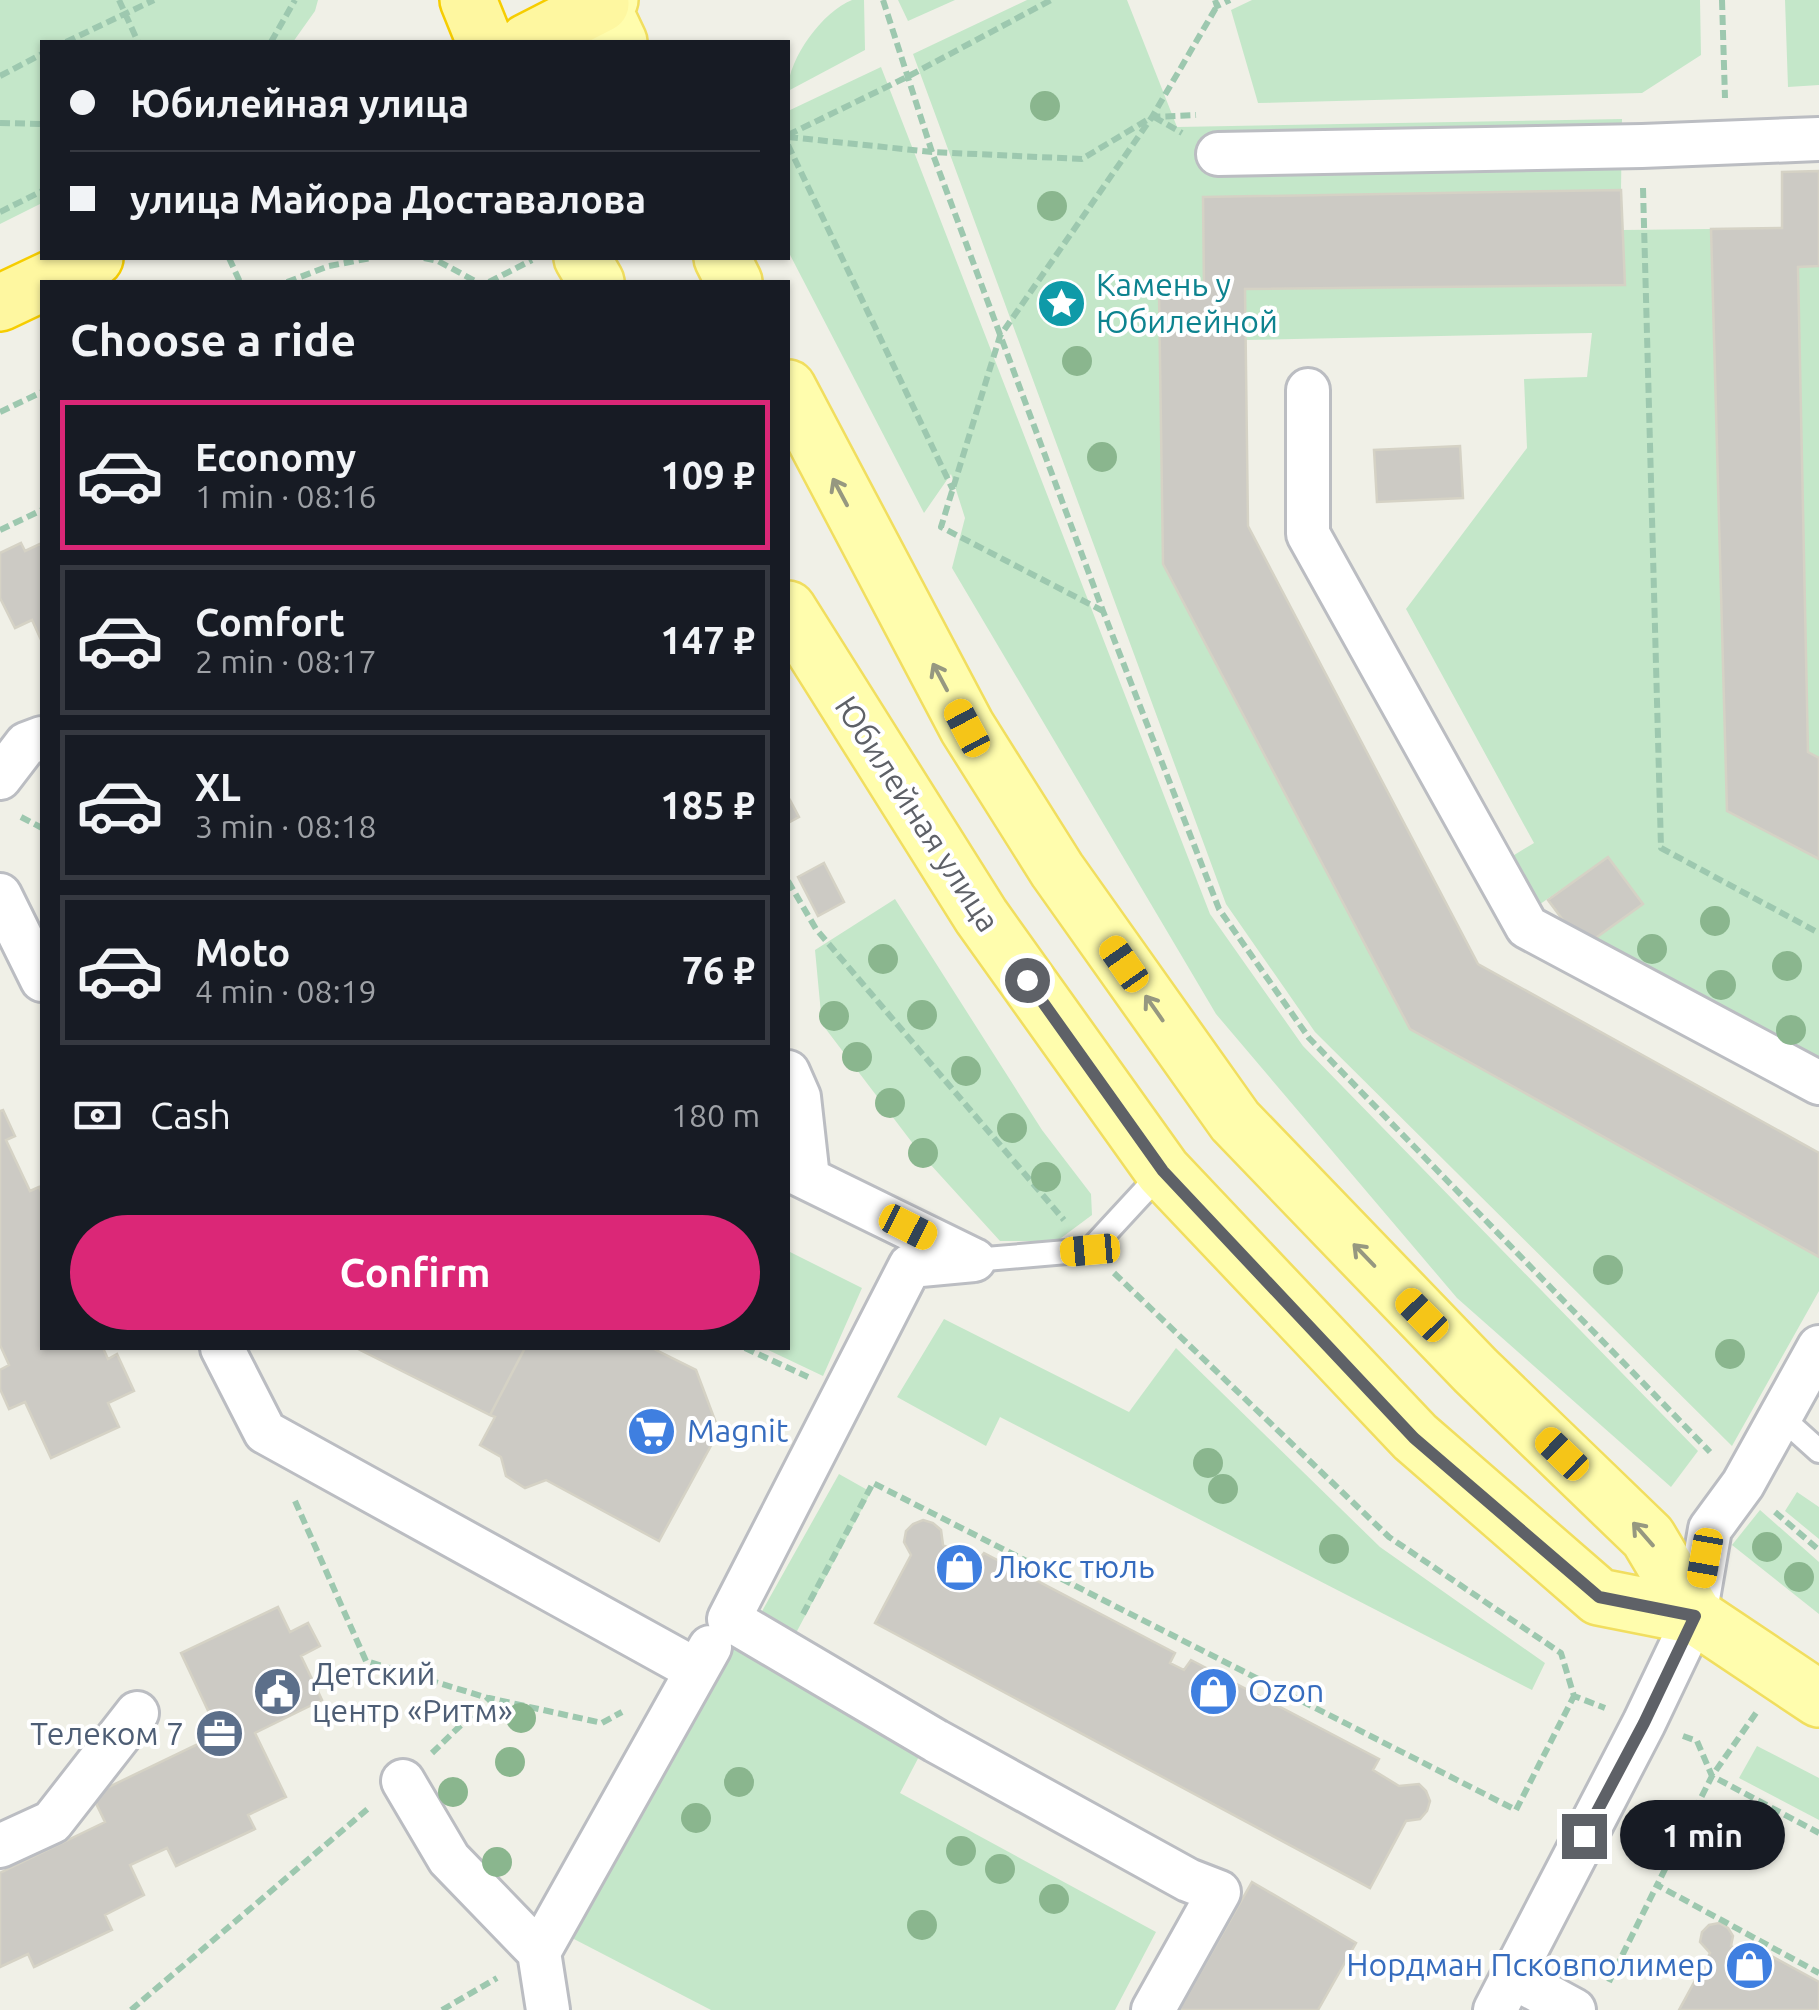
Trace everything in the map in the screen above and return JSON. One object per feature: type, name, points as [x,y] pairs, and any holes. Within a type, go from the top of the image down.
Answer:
[{"type":"highway","points":[[468,0],[484,40]]},
{"type":"highway","points":[[532,40],[608,12]]},
{"type":"highway","points":[[48,280],[91,260]]},
{"type":"highway","points":[[0,302],[40,283]]},
{"type":"main road","name":"Юбилейная улица","points":[[790,392],[967,728],[1057,870],[1234,1121],[1476,1370],[1648,1537],[1695,1616]]},
{"type":"main road","name":"Юбилейная улица","points":[[790,612],[982,916],[1163,1171],[1414,1438],[1599,1597],[1695,1616],[1800,1687]]},
{"type":"street","points":[[1218,154],[1642,146],[1819,138]]},
{"type":"street","points":[[1308,390],[1308,534],[1526,927],[1819,1083]]},
{"type":"street","points":[[0,778],[26,744],[40,739]]},
{"type":"street","points":[[0,895],[40,976]]},
{"type":"street","points":[[790,1076],[800,1097],[798,1174],[974,1260]]},
{"type":"street","points":[[539,1952],[696,1670],[729,1619],[910,1266],[974,1260]]},
{"type":"street","points":[[1589,2001],[1504,1994],[1695,1616],[1710,1529],[1744,1484],[1819,1347]]},
{"type":"street","points":[[223,1350],[265,1432],[696,1670]]},
{"type":"street","points":[[729,1619],[936,1741],[1188,1880],[1218,1892],[1153,2010]]},
{"type":"street","points":[[0,1846],[52,1822],[138,1713]]},
{"type":"street","points":[[403,1781],[449,1858],[539,1952],[548,2010]]},
{"type":"lane","points":[[974,1260],[1090,1250],[1163,1171]]},
{"type":"lane","points":[[1780,1416],[1819,1451]]},
{"type":"path","points":[[119,0],[137,40]]},
{"type":"path","points":[[125,13],[131,0]]},
{"type":"path","points":[[70,40],[154,0]]},
{"type":"path","points":[[272,40],[295,0]]},
{"type":"path","points":[[883,0],[1000,336],[1218,909],[1309,1038],[1712,1454]]},
{"type":"path","points":[[790,133],[907,77],[1052,0]]},
{"type":"path","points":[[1103,612],[941,527],[1000,336],[1152,116],[1216,3],[1230,0]]},
{"type":"path","points":[[1722,0],[1724,100]]},
{"type":"path","points":[[0,76],[40,55]]},
{"type":"path","points":[[1708,100],[1744,99]]},
{"type":"path","points":[[0,124],[40,124]]},
{"type":"path","points":[[1642,146],[1662,848],[1819,933]]},
{"type":"path","points":[[790,149],[954,491]]},
{"type":"path","points":[[0,212],[40,192]]},
{"type":"path","points":[[293,280],[328,266],[360,260]]},
{"type":"path","points":[[433,260],[473,280]]},
{"type":"path","points":[[493,280],[534,260]]},
{"type":"path","points":[[0,412],[40,393]]},
{"type":"path","points":[[0,530],[40,511]]},
{"type":"path","points":[[790,884],[816,929],[1090,1250],[1389,1537],[1561,1652]]},
{"type":"path","points":[[750,1350],[844,1394]]},
{"type":"path","points":[[265,1432],[366,1661],[489,1698]]},
{"type":"path","points":[[784,1650],[873,1483],[1516,1810],[1574,1696]]},
{"type":"path","points":[[1744,1484],[1819,1550]]},
{"type":"path","points":[[1589,2001],[1656,1885],[1712,1776],[1800,1687]]},
{"type":"path","points":[[1656,1885],[1819,1973]]},
{"type":"path","points":[[442,2010],[539,1952]]},
{"type":"green space","points":[[0,0],[318,0],[315,11],[294,40],[40,40],[40,204],[0,224]]},
{"type":"green space","points":[[852,0],[864,0],[865,50],[790,90],[790,76],[800,51],[819,25]]},
{"type":"green space","points":[[898,0],[955,0],[908,21]]},
{"type":"green space","points":[[1027,0],[1127,0],[1177,127],[1622,119],[1621,190],[1204,291],[1159,293],[1163,564],[1410,1029],[1819,1257],[1819,1291],[1732,1446],[1315,1032],[1226,904],[913,54]]},
{"type":"green space","points":[[1252,0],[1700,0],[1701,55],[1642,93],[1258,103],[1231,10]]},
{"type":"green space","points":[[1785,0],[1819,0],[1819,85],[1788,87]]},
{"type":"green space","points":[[881,67],[1210,914],[1303,1046],[1698,1451],[1671,1487],[1457,1298],[1216,1014],[952,568],[965,518],[951,474],[924,513],[790,255],[790,110]]},
{"type":"green space","points":[[1711,229],[1727,811],[1819,859],[1819,1074],[1583,947],[1642,904],[1608,857],[1533,909],[1506,860],[1534,843],[1406,609],[1527,448],[1524,379],[1587,377],[1592,333],[1245,340],[1245,289],[1624,285],[1622,230]]},
{"type":"green space","points":[[1819,266],[1819,758],[1808,752],[1798,267]]},
{"type":"green space","points":[[895,899],[1042,1130],[1091,1194],[1092,1215],[1057,1241],[1000,1241],[920,1153],[822,1024],[815,950]]},
{"type":"green space","points":[[790,1252],[862,1288],[823,1376],[768,1350],[790,1350]]},
{"type":"green space","points":[[944,1319],[1129,1412],[1176,1348],[1380,1547],[1545,1663],[1532,1690],[1000,1417],[986,1446],[897,1397]]},
{"type":"green space","points":[[839,1474],[871,1492],[796,1633],[761,1613]]},
{"type":"green space","points":[[1797,1492],[1819,1507],[1819,1539],[1785,1511]]},
{"type":"green space","points":[[1760,1510],[1819,1562],[1819,1614],[1732,1545]]},
{"type":"green space","points":[[736,1643],[925,1745],[900,1793],[1156,1932],[1115,2010],[711,2010],[572,1938]]},
{"type":"green space","points":[[1757,1746],[1819,1778],[1819,1820],[1739,1778]]},
{"type":"building","points":[[1819,171],[1819,266],[1798,267],[1808,752],[1819,758],[1819,859],[1727,811],[1711,229],[1782,228],[1782,172]]},
{"type":"building","points":[[1621,190],[1625,285],[1245,289],[1248,526],[1478,964],[1819,1153],[1819,1257],[1410,1029],[1163,564],[1159,292],[1204,291],[1203,197]]},
{"type":"building","points":[[1460,446],[1463,498],[1377,502],[1374,450]]},
{"type":"building","points":[[21,543],[25,551],[40,544],[40,638],[32,620],[15,628],[0,598],[0,553]]},
{"type":"building","points":[[790,800],[799,817],[790,822]]},
{"type":"building","points":[[1608,857],[1643,904],[1583,947],[1548,900]]},
{"type":"building","points":[[824,863],[844,902],[818,916],[798,877]]},
{"type":"building","points":[[3,1110],[15,1136],[6,1140],[30,1191],[40,1189],[40,1350],[104,1350],[108,1359],[117,1354],[134,1391],[108,1403],[119,1427],[51,1458],[25,1402],[9,1409],[0,1389],[0,1370],[9,1365],[0,1345]]},
{"type":"building","points":[[360,1350],[524,1350],[490,1415]]},
{"type":"building","points":[[524,1350],[656,1350],[696,1370],[719,1431],[659,1541],[546,1480],[525,1488],[506,1476],[501,1457],[480,1445],[495,1417],[490,1415]]},
{"type":"building","points":[[923,1520],[941,1530],[943,1545],[977,1562],[984,1553],[1175,1653],[1170,1663],[1184,1670],[1191,1660],[1379,1759],[1373,1770],[1399,1786],[1419,1784],[1426,1791],[1430,1801],[1427,1811],[1420,1819],[1406,1821],[1370,1888],[875,1623],[911,1555],[904,1542],[906,1531]]},
{"type":"building","points":[[278,1607],[290,1632],[308,1623],[320,1646],[301,1656],[322,1700],[255,1733],[286,1797],[248,1815],[255,1829],[176,1866],[167,1848],[130,1865],[144,1895],[105,1915],[112,1930],[34,1967],[28,1954],[0,1967],[0,1873],[105,1822],[92,1795],[219,1734],[181,1653]]},
{"type":"building","points":[[1252,1882],[1356,1943],[1318,2010],[1179,2010]]},
{"type":"building","points":[[1719,1923],[1733,1936],[1731,1946],[1749,1955],[1753,1946],[1819,1982],[1819,2010],[1679,2010],[1710,1953],[1700,1942],[1702,1932]]},
{"type":"place","name":"Камень у Юбилейной","points":[[1061,303]]},
{"type":"place","name":"Magnit","points":[[652,1431]]},
{"type":"place","name":"Люкс тюль","points":[[959,1567]]},
{"type":"place","name":"Ozon","points":[[1213,1691]]},
{"type":"place","name":"Детский центр «Ритм»","points":[[277,1692]]},
{"type":"place","name":"Телеком 7","points":[[219,1734]]},
{"type":"place","name":"Нордман Псковполимер","points":[[1749,1965]]},
{"type":"route","points":[[1027,980],[1163,1171],[1414,1438],[1599,1597],[1695,1616],[1584,1836]]}]
